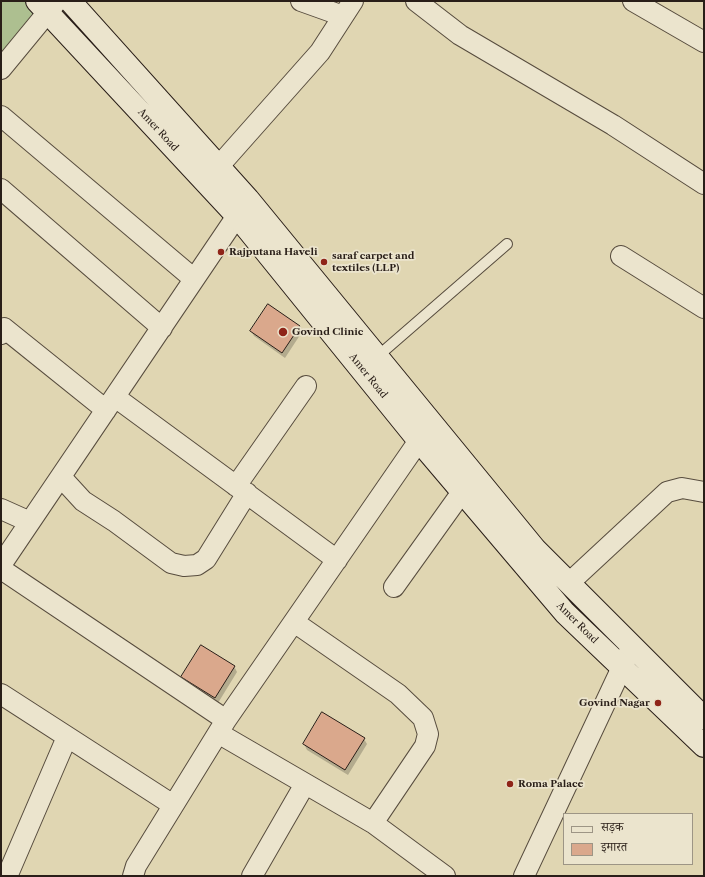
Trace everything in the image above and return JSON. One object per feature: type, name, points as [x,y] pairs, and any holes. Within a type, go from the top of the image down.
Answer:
[{"type":"main road","name":"Amer Road","points":[[70,1],[218,167],[242,208],[419,441],[564,613],[704,746]]},
{"type":"main road","name":"Amer Road","points":[[47,5],[242,208],[378,356],[535,549],[704,718]]},
{"type":"street","points":[[218,167],[320,52],[348,9],[301,1]]},
{"type":"street","points":[[416,1],[460,35],[613,125],[704,184]]},
{"type":"street","points":[[633,1],[704,42]]},
{"type":"street","points":[[1,69],[47,5]]},
{"type":"street","points":[[1,116],[194,279]]},
{"type":"street","points":[[1,190],[162,328]]},
{"type":"street","points":[[1,565],[242,208]]},
{"type":"street","points":[[621,256],[704,308]]},
{"type":"street","points":[[2,330],[241,489],[337,560]]},
{"type":"street","points":[[61,477],[83,501],[114,520],[171,563],[184,566],[197,565],[206,559],[241,489],[306,386]]},
{"type":"street","points":[[133,876],[136,866],[222,726],[432,422]]},
{"type":"street","points":[[569,583],[667,492],[682,488],[704,492]]},
{"type":"street","points":[[394,587],[462,492]]},
{"type":"street","points":[[1,509],[30,522]]},
{"type":"street","points":[[1,569],[304,784],[373,823],[445,876]]},
{"type":"street","points":[[294,622],[398,694],[423,718],[428,734],[425,746],[373,823]]},
{"type":"street","points":[[524,876],[632,646]]},
{"type":"street","points":[[1,694],[174,805]]},
{"type":"street","points":[[10,873],[67,737]]},
{"type":"street","points":[[252,876],[304,784]]},
{"type":"lane","points":[[378,356],[507,244]]},
{"type":"green space","points":[[1,1],[30,1],[42,14],[1,60]]},
{"type":"building","points":[[268,304],[300,326],[282,353],[250,331]]},
{"type":"building","points":[[201,645],[235,666],[215,698],[181,677]]},
{"type":"building","points":[[322,712],[365,738],[345,770],[303,744]]},
{"type":"place","name":"Rajputana Haveli","points":[[221,252]]},
{"type":"place","name":"saraf carpet and textiles (LLP)","points":[[324,262]]},
{"type":"place","name":"Govind Clinic","points":[[283,332]]},
{"type":"place","name":"Govind Nagar","points":[[658,703]]},
{"type":"place","name":"Roma Palace","points":[[510,784]]}]
